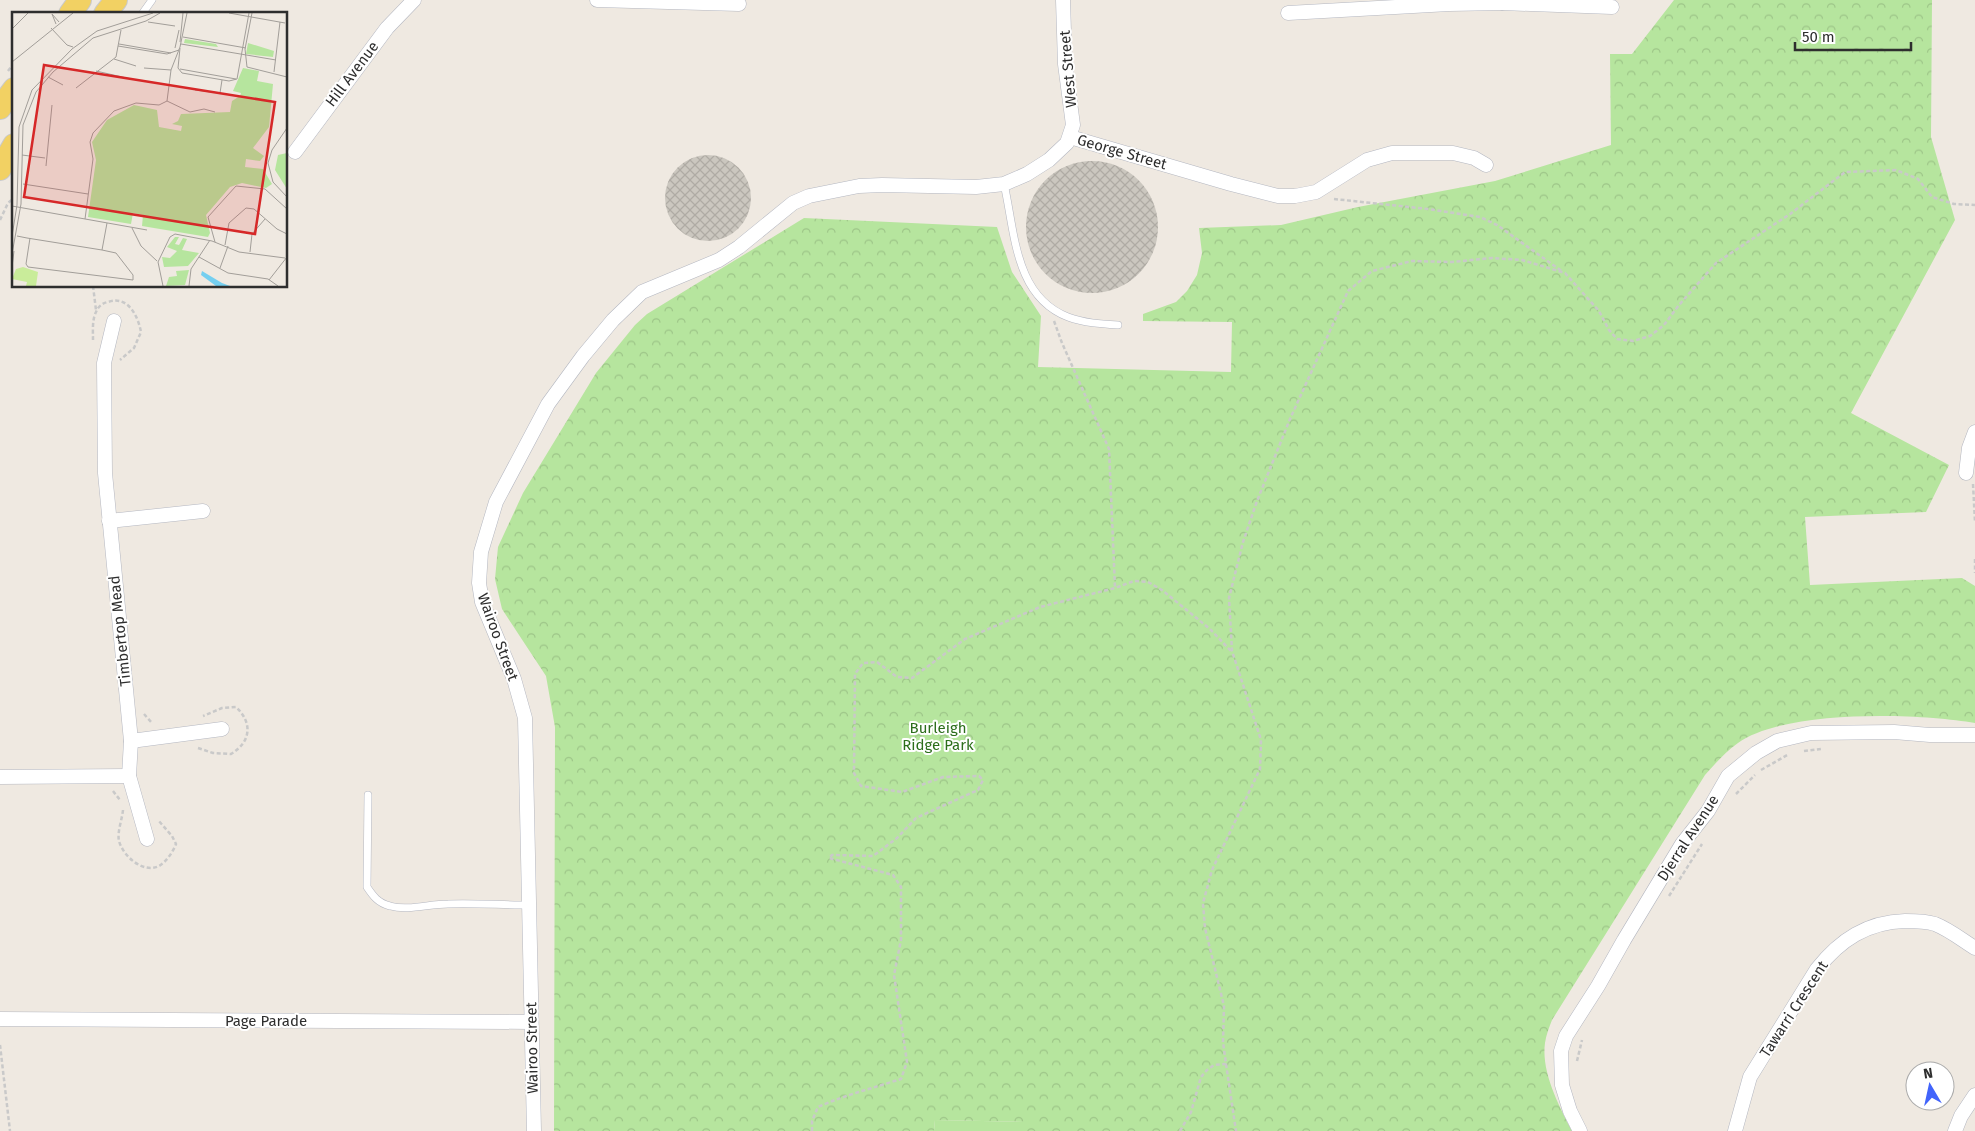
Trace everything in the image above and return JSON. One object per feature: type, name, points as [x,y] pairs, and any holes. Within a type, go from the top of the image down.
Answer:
[{"type":"main road","points":[[71,12],[80,0]]},
{"type":"main road","points":[[107,12],[116,0]]},
{"type":"main road","points":[[0,108],[12,92]]},
{"type":"main road","points":[[0,169],[12,149]]},
{"type":"street","name":"Hill Avenue","points":[[295,152],[386,28],[414,0]]},
{"type":"street","points":[[597,0],[739,4]]},
{"type":"street","name":"West Street","points":[[1063,0],[1066,64],[1073,126],[1070,137]]},
{"type":"street","points":[[1288,14],[1502,2],[1612,7]]},
{"type":"street","name":"George Street","points":[[664,282],[706,267],[719,260],[793,203],[809,196],[859,186],[976,187],[1004,184],[1027,174],[1049,160],[1062,149],[1070,137],[1278,196],[1295,196],[1316,192],[1367,160],[1392,153],[1453,153],[1474,158],[1486,165]]},
{"type":"street","name":"Wairoo Street","points":[[534,1131],[525,718],[514,679],[482,602],[478,583],[481,552],[496,502],[548,404],[583,356],[613,320],[642,292],[664,282]]},
{"type":"street","name":"Timbertop Mead","points":[[114,321],[104,363],[105,473],[131,741],[129,776],[147,839]]},
{"type":"street","points":[[1967,468],[1969,448],[1975,432]]},
{"type":"street","points":[[109,521],[204,511]]},
{"type":"street","points":[[131,741],[222,729]]},
{"type":"street","name":"Djerral Avenue","points":[[1580,1131],[1570,1111],[1562,1084],[1561,1051],[1566,1036],[1598,986],[1682,844],[1708,811],[1728,776],[1756,753],[1777,741],[1811,733],[1884,731],[1930,735],[1975,734]]},
{"type":"street","points":[[0,777],[129,776]]},
{"type":"street","name":"Tawarri Crescent","points":[[1735,1131],[1750,1077],[1817,969],[1826,958],[1850,937],[1861,930],[1886,923],[1923,921],[1945,929],[1975,948]]},
{"type":"street","name":"Page Parade","points":[[0,1019],[531,1022]]},
{"type":"street","points":[[1955,1131],[1975,1095]]},
{"type":"lane","points":[[143,12],[152,0]]},
{"type":"lane","points":[[1004,184],[1012,216],[1014,241],[1031,288],[1049,306],[1068,316],[1091,323],[1118,326]]},
{"type":"lane","points":[[368,795],[367,886],[372,896],[380,903],[392,907],[407,908],[449,904],[529,906]]},
{"type":"path","points":[[1332,199],[1428,209],[1480,218],[1497,225],[1565,273],[1594,305],[1609,330],[1617,339],[1633,341],[1650,336],[1664,325],[1678,305],[1716,263],[1790,214],[1845,172],[1896,170],[1918,179],[1932,197],[1954,204],[1975,205]]},
{"type":"path","points":[[0,220],[8,203],[12,200]]},
{"type":"path","points":[[1236,1131],[1223,1042],[1224,1006],[1205,928],[1203,903],[1212,870],[1260,769],[1261,740],[1232,651],[1229,598],[1257,501],[1290,419],[1348,291],[1372,270],[1412,261],[1452,262],[1502,258],[1522,260],[1565,273]]},
{"type":"path","points":[[94,288],[96,311]]},
{"type":"path","points":[[1049,306],[1062,344],[1109,449],[1116,588]]},
{"type":"path","points":[[1967,468],[1972,467],[1975,522]]},
{"type":"path","points":[[1975,559],[1975,573]]},
{"type":"path","points":[[812,1131],[812,1121],[818,1107],[838,1098],[860,1093],[901,1078],[907,1062],[894,975],[901,940],[901,887],[893,876],[828,858],[832,856],[872,856],[896,838],[916,818],[978,790],[983,780],[979,776],[942,777],[902,792],[862,786],[854,774],[855,674],[863,663],[877,662],[897,677],[912,678],[965,639],[1040,607],[1116,588],[1134,581],[1148,582],[1188,609],[1232,651]]},
{"type":"path","points":[[1798,752],[1829,748]]},
{"type":"path","points":[[1733,797],[1762,769],[1792,753]]},
{"type":"path","points":[[1666,902],[1702,844]]},
{"type":"path","points":[[1576,1070],[1584,1034]]},
{"type":"path","points":[[0,1045],[10,1131]]},
{"type":"path","points":[[1180,1131],[1191,1112],[1201,1077],[1214,1066],[1226,1064]]},
{"type":"green space","name":"Burleigh Ridge Park","points":[[1674,0],[1932,0],[1931,137],[1955,220],[1851,413],[1949,465],[1926,512],[1805,517],[1810,585],[1962,578],[1975,586],[1975,723],[1921,717],[1888,716],[1853,716],[1819,719],[1787,724],[1759,732],[1738,743],[1720,758],[1705,775],[1552,1020],[1547,1034],[1544,1054],[1548,1077],[1572,1131],[1025,1131],[1024,1122],[935,1120],[934,1131],[554,1131],[555,727],[546,676],[502,609],[495,579],[498,547],[523,493],[596,373],[635,325],[647,314],[804,218],[997,227],[1012,272],[1041,316],[1038,367],[1231,372],[1232,322],[1143,321],[1143,314],[1176,302],[1187,291],[1197,275],[1202,253],[1199,228],[1281,225],[1358,207],[1495,181],[1611,145],[1610,54],[1632,54]]},
{"type":"green space","points":[[935,1120],[1025,1122],[1025,1131],[934,1131]]},
{"type":"building","points":[[708,155],[725,158],[739,167],[748,181],[751,198],[748,215],[739,229],[725,238],[708,241],[691,238],[677,229],[668,215],[665,198],[668,181],[677,167],[691,158]]},
{"type":"building","points":[[1092,161],[1117,166],[1128,172],[1138,181],[1147,191],[1153,202],[1158,227],[1153,252],[1147,263],[1138,273],[1128,282],[1117,288],[1092,293],[1067,288],[1056,282],[1046,273],[1037,263],[1031,252],[1026,227],[1031,202],[1037,191],[1046,181],[1056,172],[1067,166]]}]
